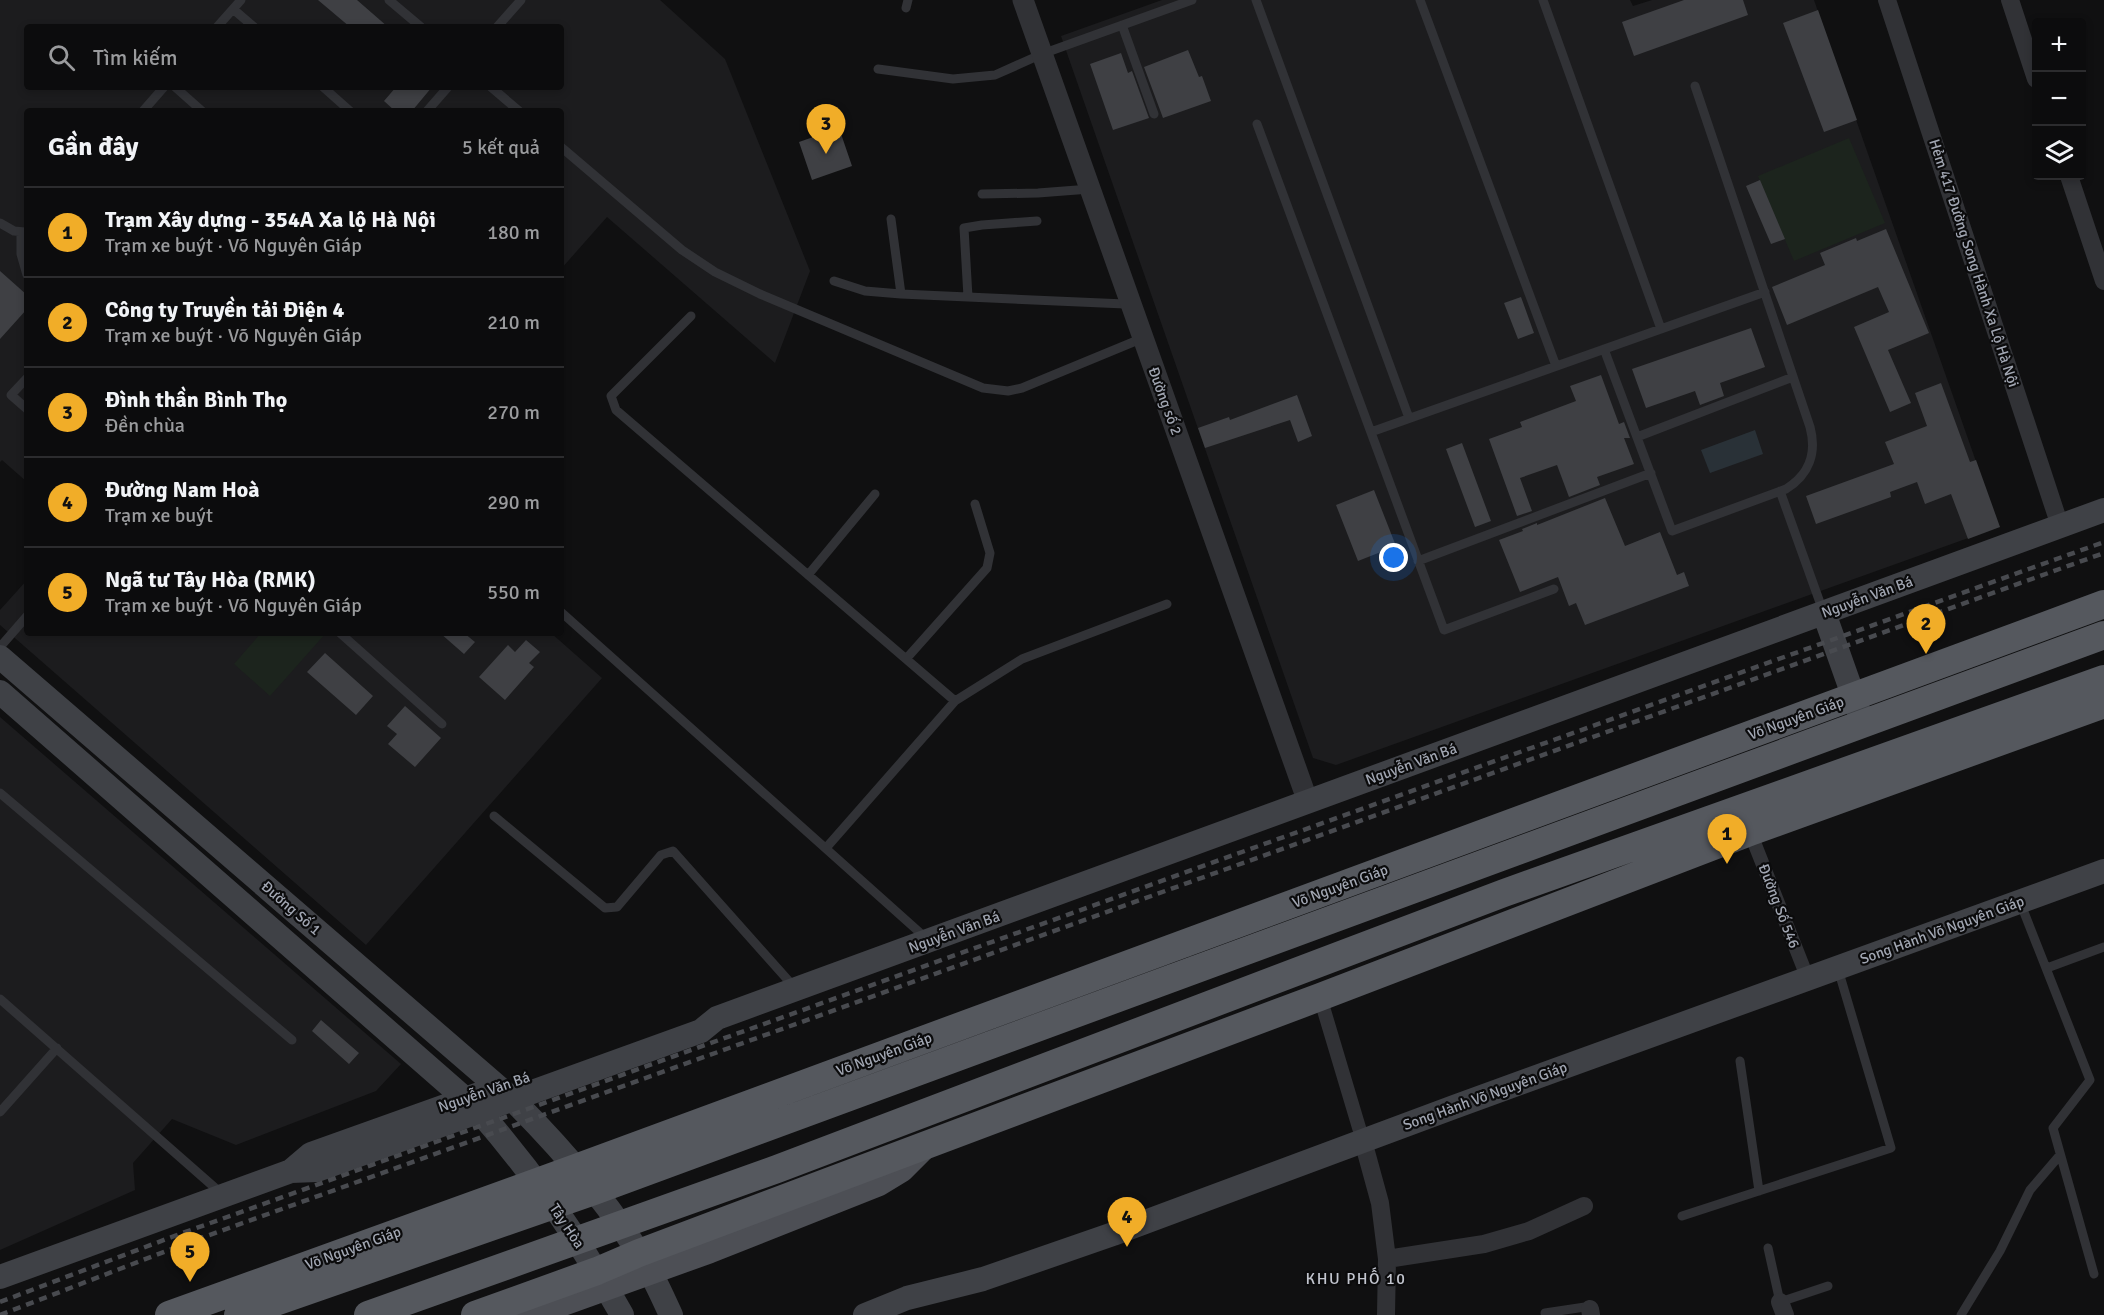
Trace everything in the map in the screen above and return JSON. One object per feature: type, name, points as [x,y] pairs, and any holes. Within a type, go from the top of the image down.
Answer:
[{"type":"highway","name":"Võ Nguyên Giáp","points":[[169,1315],[576,1168],[2104,604]]},
{"type":"highway","name":"Võ Nguyên Giáp","points":[[238,1315],[594,1191],[2104,635]]},
{"type":"highway","points":[[368,1315],[732,1186],[1504,893],[2104,679]]},
{"type":"highway","points":[[475,1315],[602,1279],[796,1194],[1750,832],[2104,704]]},
{"type":"highway","points":[[732,1186],[796,1194]]},
{"type":"highway","points":[[644,1262],[659,1211]]},
{"type":"main road","name":"Nguyễn Văn Bá","points":[[0,1277],[291,1171],[311,1154],[473,1105],[701,1031],[717,1018],[2104,510]]},
{"type":"main road","points":[[1824,613],[1863,723]]},
{"type":"main road","name":"Đường Số 1","points":[[0,657],[505,1093],[576,1168],[620,1225],[644,1262]]},
{"type":"main road","name":"Đường Số 1","points":[[0,692],[473,1105],[537,1181]]},
{"type":"main road","name":"Song Hành Võ Nguyên Giáp","points":[[865,1315],[907,1298],[983,1279],[1059,1253],[2104,871]]},
{"type":"main road","points":[[671,1315],[644,1262],[709,1250],[878,1183],[901,1169],[922,1147]]},
{"type":"main road","name":"Tây Hòa","points":[[537,1181],[578,1240],[622,1315]]},
{"type":"main road","points":[[528,1315],[602,1279]]},
{"type":"street","name":"Đường số 2","points":[[1023,0],[1308,802]]},
{"type":"street","name":"Hẻm 417 Đường Song Hành Xa Lộ Hà Nội","points":[[1887,0],[2060,526]]},
{"type":"street","points":[[2010,0],[2035,72]]},
{"type":"street","points":[[2070,180],[2104,281]]},
{"type":"street","name":"Đường Số 546","points":[[1750,832],[1808,979]]},
{"type":"street","points":[[1320,997],[1380,1203],[1387,1259],[1386,1315]]},
{"type":"street","points":[[1387,1259],[1484,1244],[1529,1231],[1584,1206]]},
{"type":"lane","points":[[220,24],[241,0]]},
{"type":"lane","points":[[389,0],[417,24]]},
{"type":"lane","points":[[500,24],[521,0]]},
{"type":"lane","points":[[878,69],[953,79],[981,77],[1008,70],[1042,54],[1192,0]]},
{"type":"lane","points":[[1256,0],[1409,418]]},
{"type":"lane","points":[[1420,0],[1556,366]]},
{"type":"lane","points":[[1543,0],[1661,329]]},
{"type":"lane","points":[[233,9],[250,24]]},
{"type":"lane","points":[[1122,26],[1154,114]]},
{"type":"lane","points":[[1604,349],[1672,531],[1786,489],[1801,478],[1810,463],[1812,436],[1695,86]]},
{"type":"lane","points":[[146,108],[161,90]]},
{"type":"lane","points":[[178,90],[199,108]]},
{"type":"lane","points":[[326,90],[347,108]]},
{"type":"lane","points":[[430,108],[445,90]]},
{"type":"lane","points":[[494,90],[515,108]]},
{"type":"lane","points":[[1257,124],[1444,630],[1554,589]]},
{"type":"lane","points":[[564,150],[682,250],[714,272],[760,294],[983,388],[1008,391],[1022,388],[1143,338]]},
{"type":"lane","points":[[982,194],[1090,189]]},
{"type":"lane","points":[[891,219],[901,294]]},
{"type":"lane","points":[[968,297],[964,228],[1037,221]]},
{"type":"lane","points":[[0,223],[6,228],[24,232],[21,254],[24,264]]},
{"type":"lane","points":[[834,281],[865,291],[1056,299],[1125,304],[1131,307]]},
{"type":"lane","points":[[1371,432],[1764,292]]},
{"type":"lane","points":[[691,316],[611,396],[616,410],[955,701]]},
{"type":"lane","points":[[1637,437],[1793,377]]},
{"type":"lane","points":[[24,381],[11,395],[24,406]]},
{"type":"lane","points":[[1418,561],[1651,474]]},
{"type":"lane","points":[[1780,491],[1824,613]]},
{"type":"lane","points":[[808,575],[875,494]]},
{"type":"lane","points":[[906,659],[987,568],[990,553],[975,504]]},
{"type":"lane","points":[[826,848],[955,701],[1022,659],[1167,604]]},
{"type":"lane","points":[[564,615],[929,941]]},
{"type":"lane","points":[[0,647],[24,619]]},
{"type":"lane","points":[[343,636],[442,724]]},
{"type":"lane","points":[[0,793],[292,1040]]},
{"type":"lane","points":[[494,816],[605,908],[617,907],[661,855],[673,851],[796,989]]},
{"type":"lane","points":[[2020,902],[2090,1080],[2053,1128],[2094,1274]]},
{"type":"lane","points":[[2047,968],[2104,947]]},
{"type":"lane","points":[[1682,1216],[1891,1148],[1838,969]]},
{"type":"lane","points":[[0,999],[224,1195]]},
{"type":"lane","points":[[0,1112],[57,1048]]},
{"type":"lane","points":[[1740,1061],[1759,1191]]},
{"type":"lane","points":[[1961,1315],[2000,1251],[2030,1190],[2060,1155]]},
{"type":"lane","points":[[1768,1248],[1782,1308],[1828,1286]]},
{"type":"lane","points":[[1545,1313],[1585,1307],[1590,1312]]},
{"type":"shaded area","points":[[0,0],[660,0],[725,59],[810,271],[775,363],[607,217],[564,266],[564,108],[24,108],[24,479],[2,460],[0,462]]},
{"type":"shaded area","points":[[1162,0],[1630,0],[1633,6],[1652,0],[1814,0],[1999,527],[1336,765],[1313,758],[1061,36]]},
{"type":"shaded area","points":[[1849,138],[1885,223],[1794,261],[1758,176]]},
{"type":"shaded area","points":[[1755,430],[1763,454],[1710,473],[1701,450]]},
{"type":"shaded area","points":[[24,583],[24,636],[554,636],[602,678],[366,945],[0,625],[0,610]]},
{"type":"shaded area","points":[[258,636],[323,636],[270,696],[234,664]]},
{"type":"shaded area","points":[[0,717],[401,1064],[376,1091],[236,1145],[172,1119],[133,1163],[135,1190],[0,1250]]},
{"type":"building","points":[[318,0],[357,0],[385,24],[346,24]]},
{"type":"building","points":[[1684,0],[1743,0],[1748,15],[1634,56],[1622,22]]},
{"type":"building","points":[[1818,10],[1857,120],[1824,132],[1783,23]]},
{"type":"building","points":[[1188,50],[1199,77],[1202,76],[1211,101],[1163,118],[1144,67]]},
{"type":"building","points":[[1121,53],[1128,73],[1132,71],[1149,118],[1113,130],[1090,64]]},
{"type":"building","points":[[393,90],[430,90],[414,108],[392,108],[384,101]]},
{"type":"building","points":[[839,128],[852,166],[812,180],[799,142]]},
{"type":"building","points":[[1760,180],[1785,239],[1771,244],[1746,186]]},
{"type":"building","points":[[1886,229],[1929,333],[1888,350],[1911,403],[1890,412],[1854,327],[1889,312],[1878,287],[1787,325],[1772,287],[1825,265],[1820,253]]},
{"type":"building","points":[[0,271],[24,292],[24,312],[0,339]]},
{"type":"building","points":[[1521,297],[1534,333],[1518,339],[1504,303]]},
{"type":"building","points":[[1751,328],[1765,367],[1720,383],[1724,396],[1700,405],[1695,391],[1646,408],[1632,369]]},
{"type":"building","points":[[1601,375],[1619,424],[1624,422],[1630,438],[1624,438],[1634,464],[1597,477],[1600,485],[1569,497],[1557,465],[1520,478],[1532,511],[1517,516],[1489,439],[1522,427],[1520,422],[1576,401],[1570,386]]},
{"type":"building","points":[[1941,383],[1970,462],[1976,460],[2000,527],[1968,539],[1951,494],[1925,504],[1917,482],[1890,492],[1891,497],[1816,524],[1806,496],[1894,464],[1885,442],[1927,426],[1915,393]]},
{"type":"building","points":[[1297,395],[1312,436],[1298,442],[1290,420],[1205,448],[1198,428],[1229,417],[1230,420]]},
{"type":"building","points":[[1462,443],[1491,521],[1475,527],[1446,449]]},
{"type":"building","points":[[1374,490],[1396,546],[1358,561],[1336,505]]},
{"type":"building","points":[[1605,498],[1625,546],[1660,532],[1677,575],[1684,572],[1689,586],[1585,625],[1576,603],[1569,606],[1558,577],[1520,592],[1499,540],[1537,523],[1537,525]]},
{"type":"building","points":[[443,636],[468,636],[475,642],[464,654]]},
{"type":"building","points":[[526,640],[540,652],[529,663],[534,667],[505,700],[479,677],[508,645],[515,652]]},
{"type":"building","points":[[325,653],[373,696],[356,715],[307,672]]},
{"type":"building","points":[[405,706],[441,738],[415,767],[388,744],[397,734],[387,726]]},
{"type":"building","points":[[321,1020],[359,1053],[349,1064],[312,1031]]},
{"type":"railway","points":[[0,1302],[177,1235],[2104,542]]},
{"type":"railway","points":[[0,1315],[182,1245],[2104,553]]},
{"type":"place","name":"Đình thần Bình Thọ","points":[[826,154]]},
{"type":"place","name":"Công ty Truyền tải Điện 4","points":[[1926,654]]},
{"type":"place","name":"Trạm Xây dựng - 354A Xa lộ Hà Nội","points":[[1727,864]]},
{"type":"place","name":"Đường Nam Hoà","points":[[1127,1247]]},
{"type":"place","name":"Ngã tư Tây Hòa (RMK)","points":[[190,1282]]},
{"type":"district","name":"KHU PHỐ 10","points":[[1356,1279]]}]
